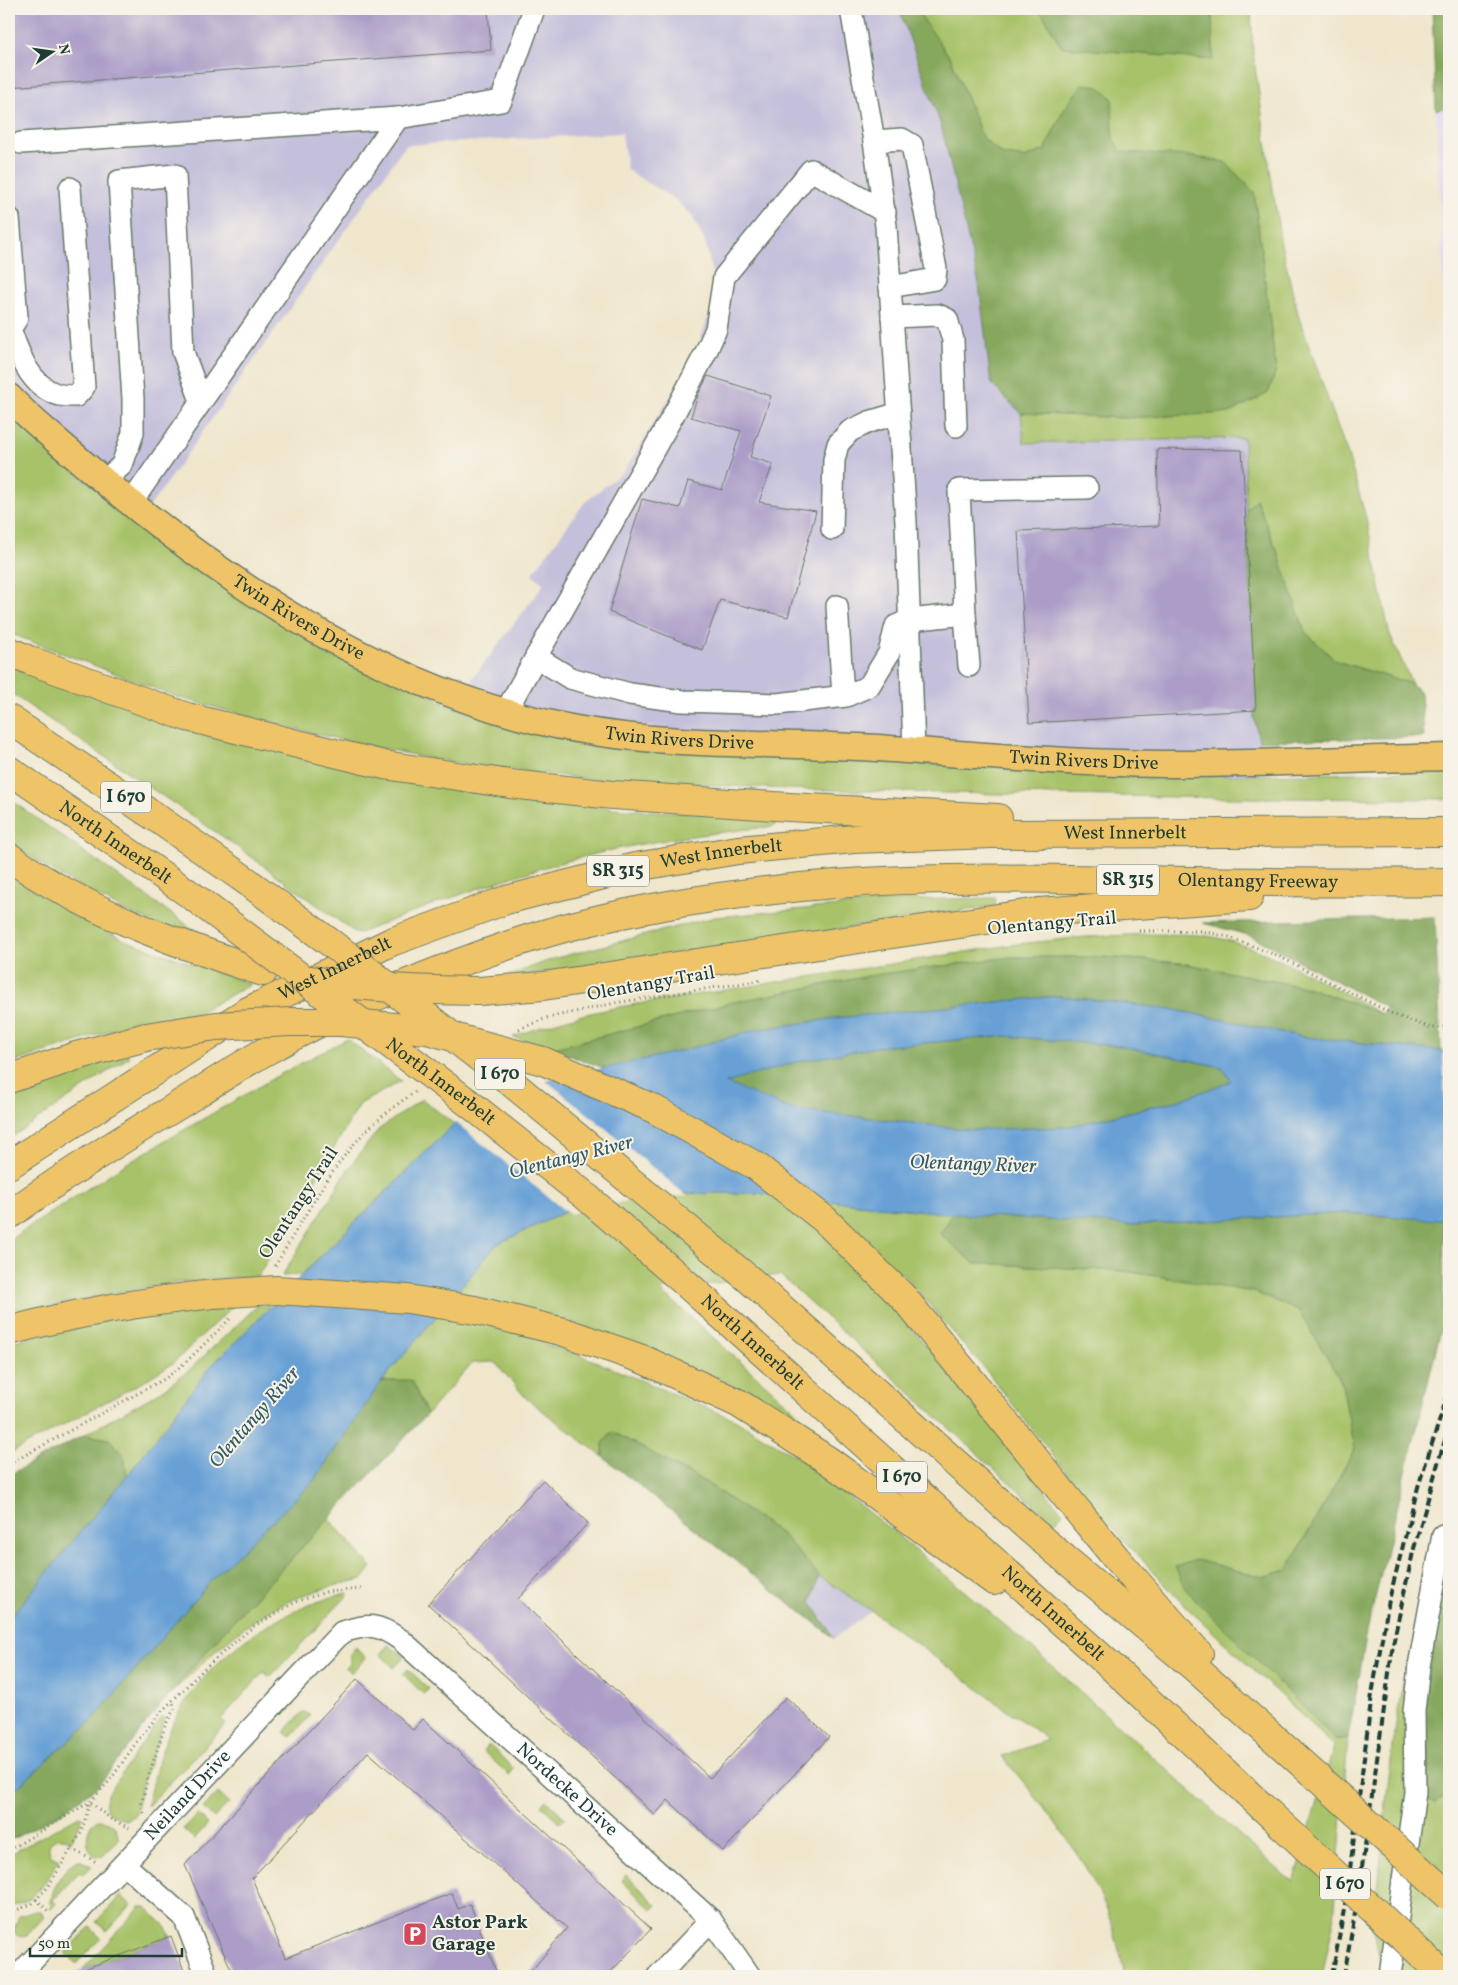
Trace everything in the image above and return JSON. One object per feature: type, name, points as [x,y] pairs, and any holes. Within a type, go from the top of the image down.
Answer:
[{"type":"highway","points":[[9,651],[187,717],[384,765],[510,784],[613,795],[789,808],[1297,834]]},
{"type":"highway","name":"I 670","points":[[9,719],[153,815],[241,877],[362,966],[507,1079],[751,1281],[1032,1531],[1195,1668],[1449,1896]]},
{"type":"highway","name":"North Innerbelt","points":[[9,770],[191,895],[478,1110],[582,1193],[689,1286],[1114,1669],[1445,1976]]},
{"type":"highway","name":"SR 315","points":[[1297,834],[1449,832]]},
{"type":"highway","name":"West Innerbelt","points":[[9,1164],[246,1012],[391,942],[506,900],[635,867],[738,850],[854,839],[1002,834],[1297,834]]},
{"type":"highway","points":[[9,857],[27,870],[97,908],[181,945],[263,972],[323,982],[434,990],[479,991],[543,986],[1039,912],[1256,897],[1400,882]]},
{"type":"highway","name":"Olentangy Freeway","points":[[9,1215],[60,1178],[268,1051],[337,1015],[408,983],[519,942],[581,924],[644,910],[793,888],[857,883],[993,878],[1449,882]]},
{"type":"highway","points":[[9,1079],[76,1056],[146,1037],[216,1026],[290,1022],[341,1022],[427,1030],[543,1061],[652,1108],[756,1166],[824,1219],[904,1298],[1116,1558],[1269,1734]]},
{"type":"highway","points":[[9,1331],[53,1318],[131,1303],[213,1294],[277,1290],[408,1299],[475,1310],[564,1332],[642,1359],[738,1404],[829,1461],[1114,1669]]},
{"type":"main road","name":"Twin Rivers Drive","points":[[9,397],[131,503],[187,547],[245,588],[366,657],[455,694],[506,711],[574,728],[623,736],[914,751],[1027,759],[1177,764],[1449,757]]},
{"type":"street","points":[[20,143],[398,118],[501,101],[534,9]]},
{"type":"street","points":[[851,9],[885,212],[906,522],[914,751]]},
{"type":"street","points":[[131,503],[398,118]]},
{"type":"street","points":[[874,141],[902,139],[912,145],[936,268],[935,279],[890,287]]},
{"type":"street","points":[[506,711],[676,412],[716,329],[724,277],[812,170],[885,212]]},
{"type":"street","points":[[104,481],[122,465],[133,433],[133,399],[119,181],[175,175],[183,352],[201,401]]},
{"type":"street","points":[[9,218],[17,318],[9,326],[21,358],[37,382],[57,395],[76,396],[84,387],[70,188]]},
{"type":"street","points":[[892,317],[938,315],[947,319],[953,340],[956,426]]},
{"type":"street","points":[[832,529],[834,460],[838,444],[850,431],[869,422],[899,412]]},
{"type":"street","points":[[969,666],[959,490],[1087,488]]},
{"type":"street","points":[[837,606],[843,696]]},
{"type":"street","points":[[536,657],[570,678],[630,694],[682,701],[777,704],[843,696],[869,686],[889,654],[896,626],[910,620],[965,614]]},
{"type":"street","points":[[1390,1976],[1415,1792],[1414,1711],[1418,1666],[1443,1536]]},
{"type":"street","name":"Neiland Drive","points":[[18,1976],[342,1632],[364,1625]]},
{"type":"street","name":"Nordecke Drive","points":[[364,1625],[385,1630],[400,1640],[711,1920],[750,1976]]},
{"type":"street","points":[[124,1864],[184,1917],[207,1976]]},
{"type":"street","points":[[658,1976],[711,1920]]},
{"type":"path","name":"Olentangy Trail","points":[[1131,931],[1200,931],[1229,936],[1276,955],[1394,1015],[1431,1028],[1449,1027]]},
{"type":"path","name":"Olentangy Trail","points":[[514,1031],[547,1018],[615,1003],[769,978]]},
{"type":"path","name":"Olentangy Trail","points":[[272,1270],[329,1178],[355,1143],[381,1118],[424,1087]]},
{"type":"path","points":[[9,1464],[166,1378],[186,1362],[233,1316]]},
{"type":"path","points":[[9,1850],[90,1802],[111,1779],[138,1740],[173,1700],[207,1666],[254,1626],[296,1602],[326,1592],[362,1589]]},
{"type":"path","points":[[145,1816],[141,1805],[166,1726],[174,1709],[173,1700]]},
{"type":"path","points":[[90,1802],[112,1819],[132,1829]]},
{"type":"path","points":[[9,1914],[32,1904],[47,1888],[72,1850],[81,1832],[90,1802]]},
{"type":"path","points":[[72,1850],[98,1864]]},
{"type":"path","points":[[36,1899],[51,1914]]},
{"type":"shaded area","points":[[9,9],[899,9],[941,125],[979,284],[991,384],[1021,413],[1024,443],[1244,438],[1254,717],[1259,741],[1260,775],[1134,776],[451,707],[544,584],[532,574],[585,502],[624,471],[693,361],[711,310],[713,275],[705,241],[692,216],[676,200],[627,170],[622,133],[406,145],[138,523],[9,416]]},
{"type":"shaded area","points":[[1449,107],[1449,409],[1436,110]]},
{"type":"shaded area","points":[[819,1576],[872,1611],[834,1638],[811,1602]]},
{"type":"green space","points":[[899,9],[916,9],[951,59],[983,138],[1001,154],[1024,158],[1045,150],[1063,111],[1082,84],[1098,86],[1112,98],[1113,139],[1121,152],[1188,156],[1225,162],[1254,192],[1276,371],[1268,393],[1229,413],[1124,418],[1021,413],[991,384],[979,284],[941,125]]},
{"type":"green space","points":[[916,9],[1037,9],[1043,15],[1062,47],[1213,60],[1212,9],[1251,9],[1253,53],[1281,244],[1299,318],[1349,458],[1366,518],[1389,632],[1412,684],[1336,661],[1305,632],[1278,553],[1256,499],[1246,510],[1244,438],[1024,443],[1021,413],[1124,418],[1229,413],[1268,393],[1276,371],[1254,192],[1225,162],[1188,156],[1121,152],[1113,139],[1112,98],[1063,111],[1045,150],[1023,158],[1001,154],[983,138],[951,59]]},
{"type":"green space","points":[[1037,9],[1212,9],[1213,60],[1062,47],[1043,15]]},
{"type":"green space","points":[[1432,9],[1449,9],[1449,107],[1436,110]]},
{"type":"green space","points":[[9,416],[83,479],[451,707],[822,757],[1134,776],[1449,770],[1449,799],[1229,798],[945,793],[786,789],[579,778],[437,760],[311,733],[180,698],[9,633]]},
{"type":"green space","points":[[1256,499],[1278,553],[1305,632],[1336,661],[1412,684],[1421,693],[1424,737],[1259,741],[1254,717],[1246,510]]},
{"type":"green space","points":[[9,664],[407,781],[547,803],[651,811],[775,817],[775,826],[656,842],[584,857],[518,875],[357,934],[232,843],[9,692]]},
{"type":"green space","points":[[9,799],[220,948],[129,913],[60,876],[9,843]]},
{"type":"green space","points":[[9,874],[74,916],[127,941],[251,984],[198,1013],[112,1030],[9,1064]]},
{"type":"green space","points":[[995,898],[996,906],[499,979],[556,958],[715,917],[905,900]]},
{"type":"green space","points":[[1435,917],[1441,1051],[1304,1037],[1171,1009],[1058,996],[836,1018],[755,1030],[685,1050],[607,1069],[551,1049],[734,1002],[874,975],[1011,957],[1103,957],[1181,963],[1309,988],[1382,1014],[1387,1008],[1269,945],[1248,935],[1203,923]]},
{"type":"green space","points":[[1149,934],[1207,936],[1252,948],[1297,968],[1382,1014],[1309,988],[1181,963],[1103,957],[1011,957],[874,975],[734,1002],[551,1049],[513,1037],[571,1018],[631,1005],[1017,944],[1086,937]]},
{"type":"green space","points":[[1006,1036],[1120,1046],[1222,1067],[1232,1081],[1180,1100],[1067,1127],[972,1130],[791,1109],[725,1083],[796,1062],[876,1047]]},
{"type":"green space","points":[[347,1039],[401,1081],[360,1104],[258,1276],[195,1281],[132,1290],[9,1317],[9,1240],[127,1163],[279,1075]]},
{"type":"green space","points":[[126,1053],[129,1057],[9,1139],[9,1091]]},
{"type":"green space","points":[[422,1099],[454,1124],[301,1275],[282,1276],[349,1168],[378,1130]]},
{"type":"green space","points":[[756,1193],[953,1214],[940,1234],[974,1263],[1125,1271],[1254,1292],[1299,1311],[1341,1381],[1355,1449],[1287,1570],[1263,1577],[1196,1560],[1336,1740],[1348,1738],[1334,1920],[1322,1976],[1125,1976],[1107,1910],[1086,1868],[1060,1829],[1002,1756],[1048,1740],[872,1611],[819,1576],[782,1535],[705,1482],[613,1432],[603,1443],[603,1457],[526,1398],[495,1362],[472,1363],[427,1414],[411,1380],[382,1381],[497,1244],[565,1212],[645,1194]],"holes":[[[902,1273],[989,1374],[1091,1504],[1181,1602],[1334,1746],[1293,1883],[1032,1648],[895,1533],[803,1461],[736,1420],[580,1355],[543,1344],[567,1319],[827,1447],[830,1442],[660,1290],[780,1275],[1054,1523],[1063,1513],[916,1333],[862,1277]]]},
{"type":"green space","points":[[1346,1213],[1444,1220],[1443,1321],[1368,1627],[1348,1738],[1336,1740],[1185,1589],[1175,1567],[1196,1560],[1263,1577],[1287,1570],[1355,1449],[1341,1381],[1299,1311],[1254,1292],[1125,1271],[974,1263],[940,1234],[953,1214],[1132,1225]]},
{"type":"green space","points":[[258,1305],[270,1307],[211,1366],[127,1476],[124,1455],[109,1439],[84,1435],[160,1392],[188,1371]]},
{"type":"green space","points":[[233,1306],[173,1363],[139,1384],[9,1454],[9,1342],[155,1310]]},
{"type":"green space","points":[[411,1380],[427,1414],[231,1623],[162,1703],[98,1786],[61,1813],[9,1841],[9,1795],[92,1720],[214,1577],[312,1483],[382,1381]]},
{"type":"green space","points":[[613,1432],[705,1482],[783,1535],[819,1576],[811,1602],[834,1638],[603,1457],[603,1443]]},
{"type":"green space","points":[[84,1435],[109,1439],[124,1455],[127,1476],[9,1619],[9,1475]]},
{"type":"green space","points":[[329,1519],[372,1567],[363,1579],[305,1595],[277,1607],[259,1618],[224,1643],[162,1703],[231,1623]]},
{"type":"green space","points":[[1449,1549],[1449,1603],[1438,1606]]},
{"type":"green space","points":[[346,1593],[349,1594],[270,1677],[264,1672],[221,1719],[226,1724],[148,1806],[160,1758],[172,1725],[193,1692],[210,1671],[229,1653],[272,1623],[320,1601]]},
{"type":"green space","points":[[1448,1602],[1449,1767],[1446,1796],[1436,1803],[1427,1799],[1421,1712],[1438,1606]]},
{"type":"green space","points":[[388,1645],[405,1656],[394,1668],[380,1654]]},
{"type":"green space","points":[[356,1647],[366,1658],[351,1673],[346,1668],[350,1664],[350,1654]]},
{"type":"green space","points":[[408,1669],[429,1689],[423,1694],[403,1674]]},
{"type":"green space","points":[[1402,1682],[1410,1682],[1409,1800],[1383,1976],[1374,1931],[1388,1783]]},
{"type":"green space","points":[[304,1711],[310,1716],[290,1737],[284,1732]]},
{"type":"green space","points":[[1421,1712],[1446,1796],[1449,1767],[1449,1976],[1398,1976]]},
{"type":"green space","points":[[163,1716],[165,1718],[142,1784],[135,1816],[125,1820],[111,1814],[106,1808],[108,1794]]},
{"type":"green space","points":[[489,1745],[514,1769],[509,1775],[483,1751]]},
{"type":"green space","points":[[218,1793],[229,1803],[214,1818],[203,1808]]},
{"type":"green space","points":[[546,1800],[565,1818],[560,1823],[541,1805]]},
{"type":"green space","points":[[198,1814],[208,1824],[194,1839],[183,1829]]},
{"type":"green space","points":[[79,1816],[83,1817],[71,1841],[57,1838],[49,1846],[51,1856],[59,1860],[39,1890],[26,1900],[9,1907],[9,1855]]},
{"type":"green space","points":[[98,1820],[106,1821],[113,1825],[117,1831],[118,1839],[102,1856],[97,1857],[89,1849],[87,1838],[90,1827]]},
{"type":"green space","points":[[79,1860],[92,1866],[83,1875],[79,1872],[53,1900],[56,1904],[51,1909],[52,1896],[58,1880],[68,1867]]},
{"type":"green space","points":[[626,1875],[657,1905],[652,1910],[621,1880]]},
{"type":"green space","points":[[121,1895],[131,1905],[107,1931],[96,1922]]},
{"type":"green space","points":[[140,1907],[146,1907],[163,1924],[171,1936],[82,1970]]},
{"type":"green space","points":[[41,1911],[44,1917],[26,1936],[16,1935],[13,1932],[19,1916]]},
{"type":"green space","points":[[90,1927],[101,1938],[76,1964],[65,1953]]},
{"type":"water","name":"Olentangy River","points":[[1058,996],[1171,1009],[1304,1037],[1449,1052],[1449,1221],[1346,1213],[1132,1225],[953,1214],[756,1193],[645,1194],[565,1212],[497,1244],[382,1381],[312,1483],[214,1577],[92,1720],[9,1795],[9,1619],[127,1476],[211,1366],[454,1124],[518,1088],[685,1050],[755,1030],[836,1018]],"holes":[[[1006,1036],[1120,1046],[1222,1067],[1231,1081],[1180,1100],[1067,1127],[972,1130],[791,1109],[726,1083],[796,1062],[876,1047]]]},
{"type":"pier","points":[[1443,1049],[1449,1049],[1449,1223]]},
{"type":"pier","points":[[545,1080],[687,1196],[645,1197],[569,1214],[454,1121],[517,1086]]},
{"type":"building","points":[[9,9],[488,9],[491,50],[9,87]]},
{"type":"building","points":[[708,376],[771,396],[750,457],[773,464],[759,502],[816,511],[788,617],[720,600],[702,650],[609,612],[642,499],[680,508],[688,481],[722,490],[741,431],[691,417],[698,395]]},
{"type":"building","points":[[1157,449],[1242,450],[1256,710],[1029,723],[1018,531],[1159,526]]},
{"type":"building","points":[[543,1480],[588,1523],[518,1599],[710,1778],[786,1697],[829,1737],[723,1851],[668,1800],[655,1815],[428,1604]]},
{"type":"building","points":[[357,1679],[413,1730],[423,1719],[651,1929],[607,1976],[527,1976],[567,1928],[368,1752],[252,1878],[285,1958],[452,1893],[458,1909],[470,1904],[498,1976],[234,1976],[185,1865]]},
{"type":"building","points":[[171,1936],[186,1976],[69,1976],[69,1975]]},
{"type":"railway","points":[[1332,1976],[1347,1893],[1372,1694],[1389,1600],[1418,1487],[1449,1391]]},
{"type":"railway","points":[[1344,1976],[1358,1896],[1393,1644],[1413,1552],[1449,1428]]},
{"type":"place","name":"Astor Park Garage","points":[[415,1934]]}]
